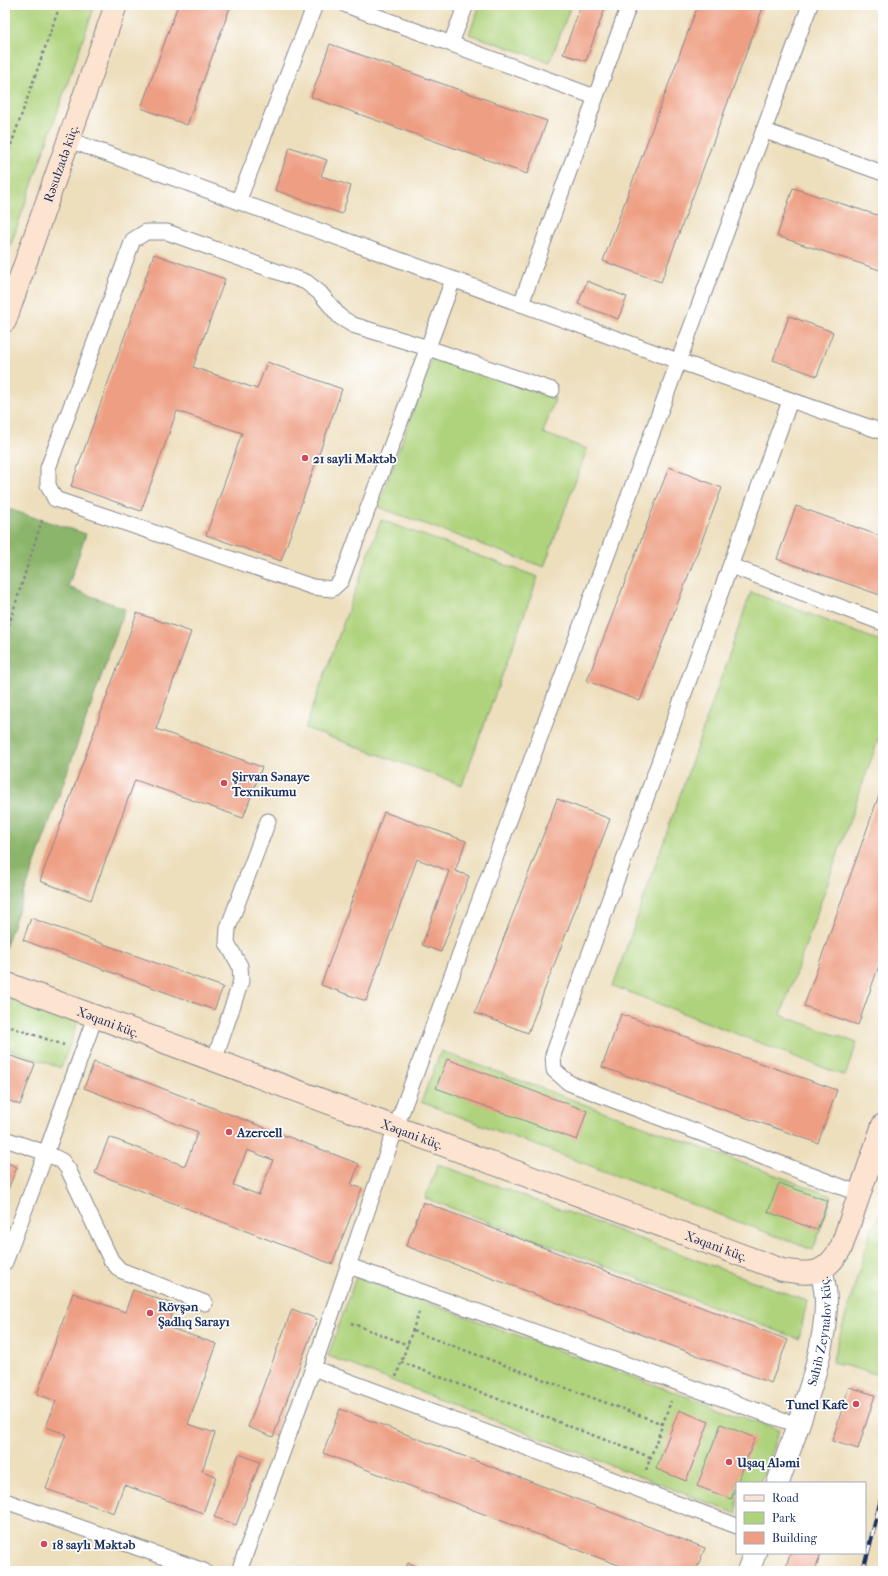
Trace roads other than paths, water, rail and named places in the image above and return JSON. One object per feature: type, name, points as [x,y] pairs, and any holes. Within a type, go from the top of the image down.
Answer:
[{"type":"street","name":"Rəsulzadə küç.","points":[[5,321],[116,5]]},
{"type":"street","name":"Xəqani küç.","points":[[5,983],[214,1062],[396,1127],[782,1270],[804,1274],[822,1270]]},
{"type":"street","points":[[822,1270],[833,1261],[841,1248],[860,1194],[878,1154],[883,1126]]},
{"type":"street","name":"Sahib Zeynalov küç.","points":[[778,1482],[811,1385],[823,1335],[826,1300],[822,1270]]},
{"type":"street","points":[[748,1571],[754,1554]]},
{"type":"lane","points":[[238,202],[315,5]]},
{"type":"lane","points":[[346,5],[595,97]]},
{"type":"lane","points":[[450,43],[466,5]]},
{"type":"lane","points":[[521,304],[629,5]]},
{"type":"lane","points":[[239,1571],[313,1368],[396,1127],[678,362],[765,131],[810,5]]},
{"type":"lane","points":[[765,131],[883,172]]},
{"type":"lane","points":[[69,140],[678,362],[883,432]]},
{"type":"lane","points":[[453,280],[428,348],[341,581],[332,589],[313,587],[55,499],[48,485],[48,468],[133,240],[146,232],[167,232],[306,282],[320,293],[340,316],[353,324],[428,348],[552,390]]},
{"type":"lane","points":[[790,401],[553,1055],[554,1070],[568,1083],[860,1194]]},
{"type":"lane","points":[[730,566],[883,623]]},
{"type":"lane","points":[[214,1062],[241,981],[240,966],[227,943],[228,928],[268,821]]},
{"type":"lane","points":[[5,1262],[46,1154],[94,1016]]},
{"type":"lane","points":[[5,1139],[62,1161],[68,1169],[111,1260],[120,1270],[205,1303]]},
{"type":"lane","points":[[349,1266],[798,1425]]},
{"type":"lane","points":[[313,1368],[736,1526]]},
{"type":"lane","points":[[5,1501],[204,1571]]},
{"type":"railway","points":[[863,1571],[883,1492]]},
{"type":"place","name":"21 sayli Məktəb","points":[[305,458]]},
{"type":"place","name":"Şirvan Sənaye Texnikumu","points":[[224,783]]},
{"type":"place","name":"Azercell","points":[[229,1132]]},
{"type":"place","name":"Rövşən Şadlıq Sarayı","points":[[150,1313]]},
{"type":"place","name":"Tunel Kafe","points":[[856,1404]]},
{"type":"place","name":"Uşaq Aləmi","points":[[729,1462]]},
{"type":"place","name":"18 saylı Məktəb","points":[[44,1544]]}]
